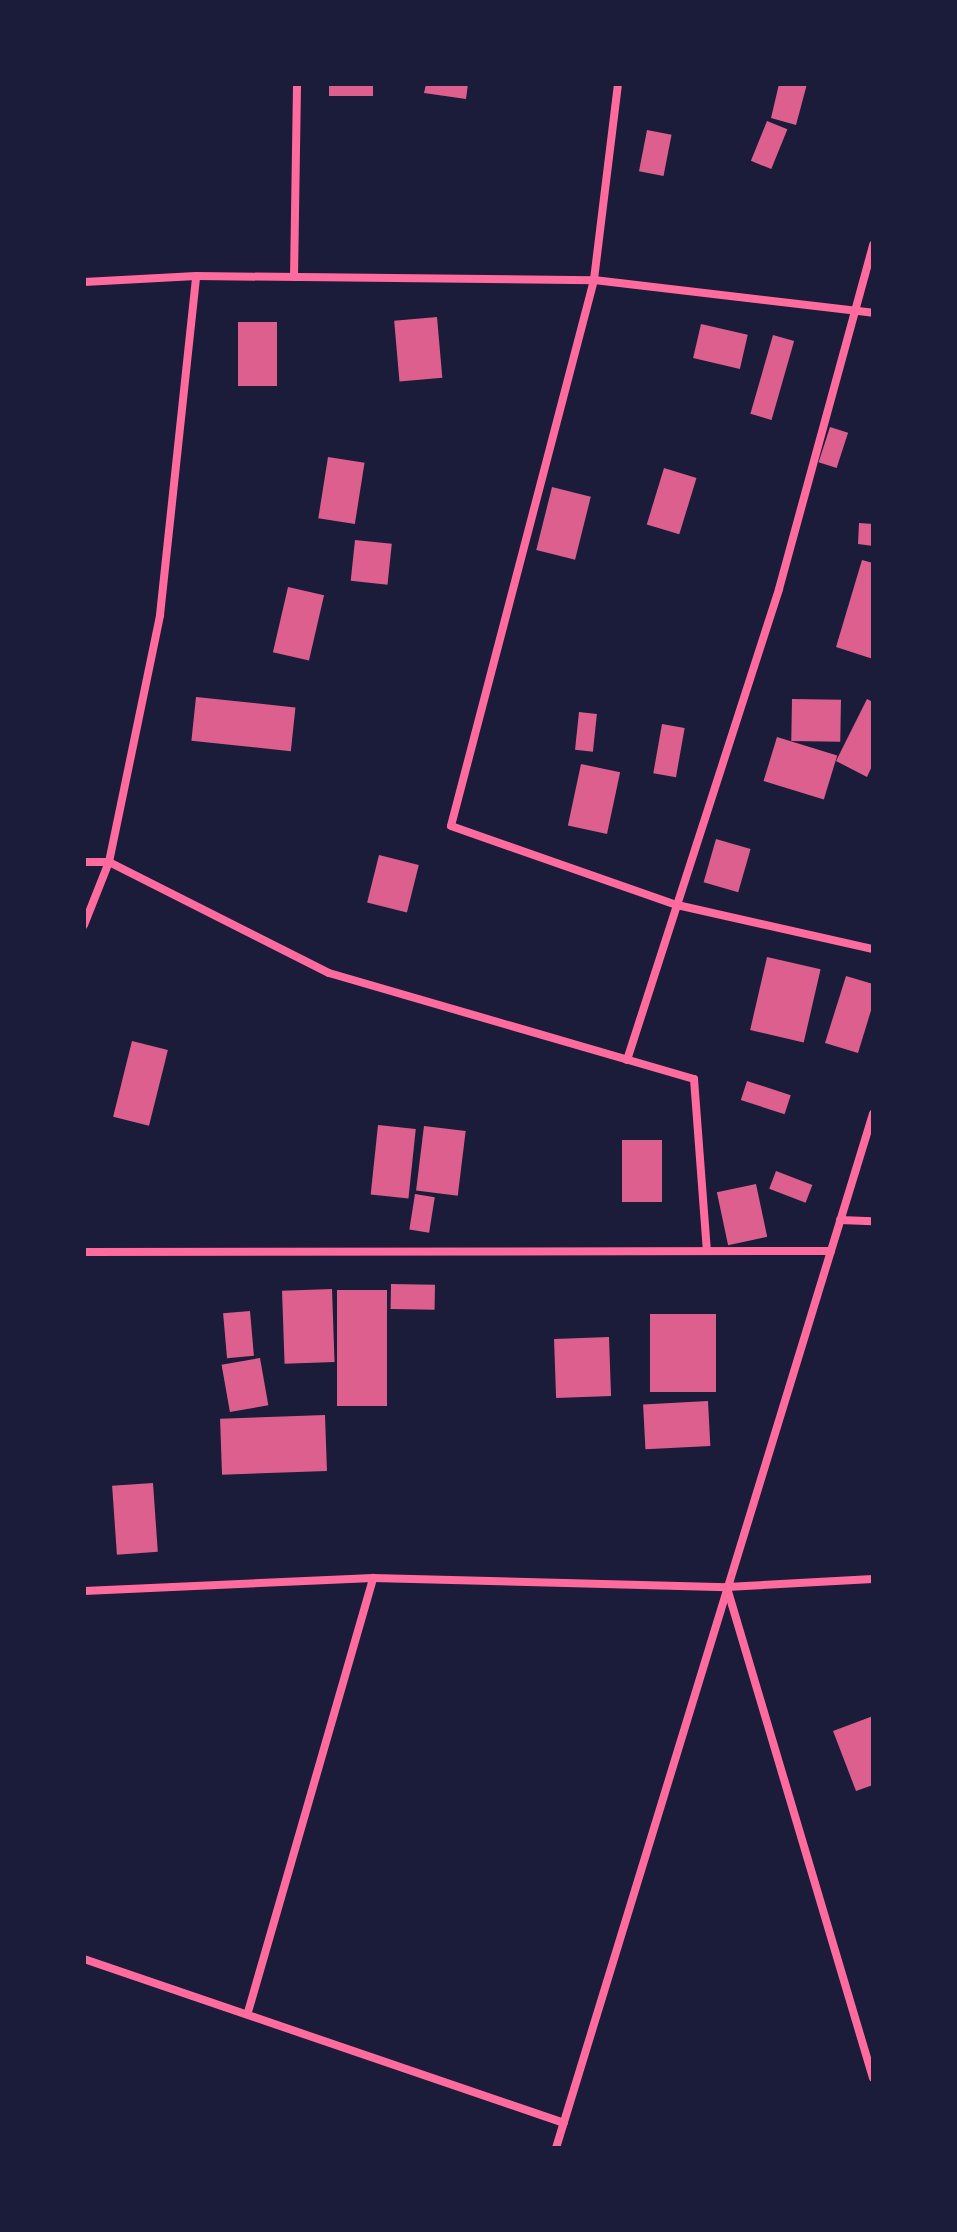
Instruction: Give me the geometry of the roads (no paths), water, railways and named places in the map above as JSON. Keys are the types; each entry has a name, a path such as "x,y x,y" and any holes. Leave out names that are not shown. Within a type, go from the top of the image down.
{"street":[{"path":"294,277 297,84"},
{"path":"618,84 594,280 451,826 677,905 873,949"},
{"path":"627,1060 779,589 873,245"},
{"path":"84,925 109,862 160,615 196,276"},
{"path":"84,282 196,276 594,280 873,313"},
{"path":"84,862 109,862 329,973 694,1079 707,1251"},
{"path":"556,2148 873,1114"},
{"path":"840,1220 873,1221"},
{"path":"84,1252 831,1251"},
{"path":"248,2012 373,1578"},
{"path":"84,1591 373,1578 727,1587 873,1579"},
{"path":"727,1587 873,2078"},
{"path":"84,1959 248,2012 564,2123"}]}
